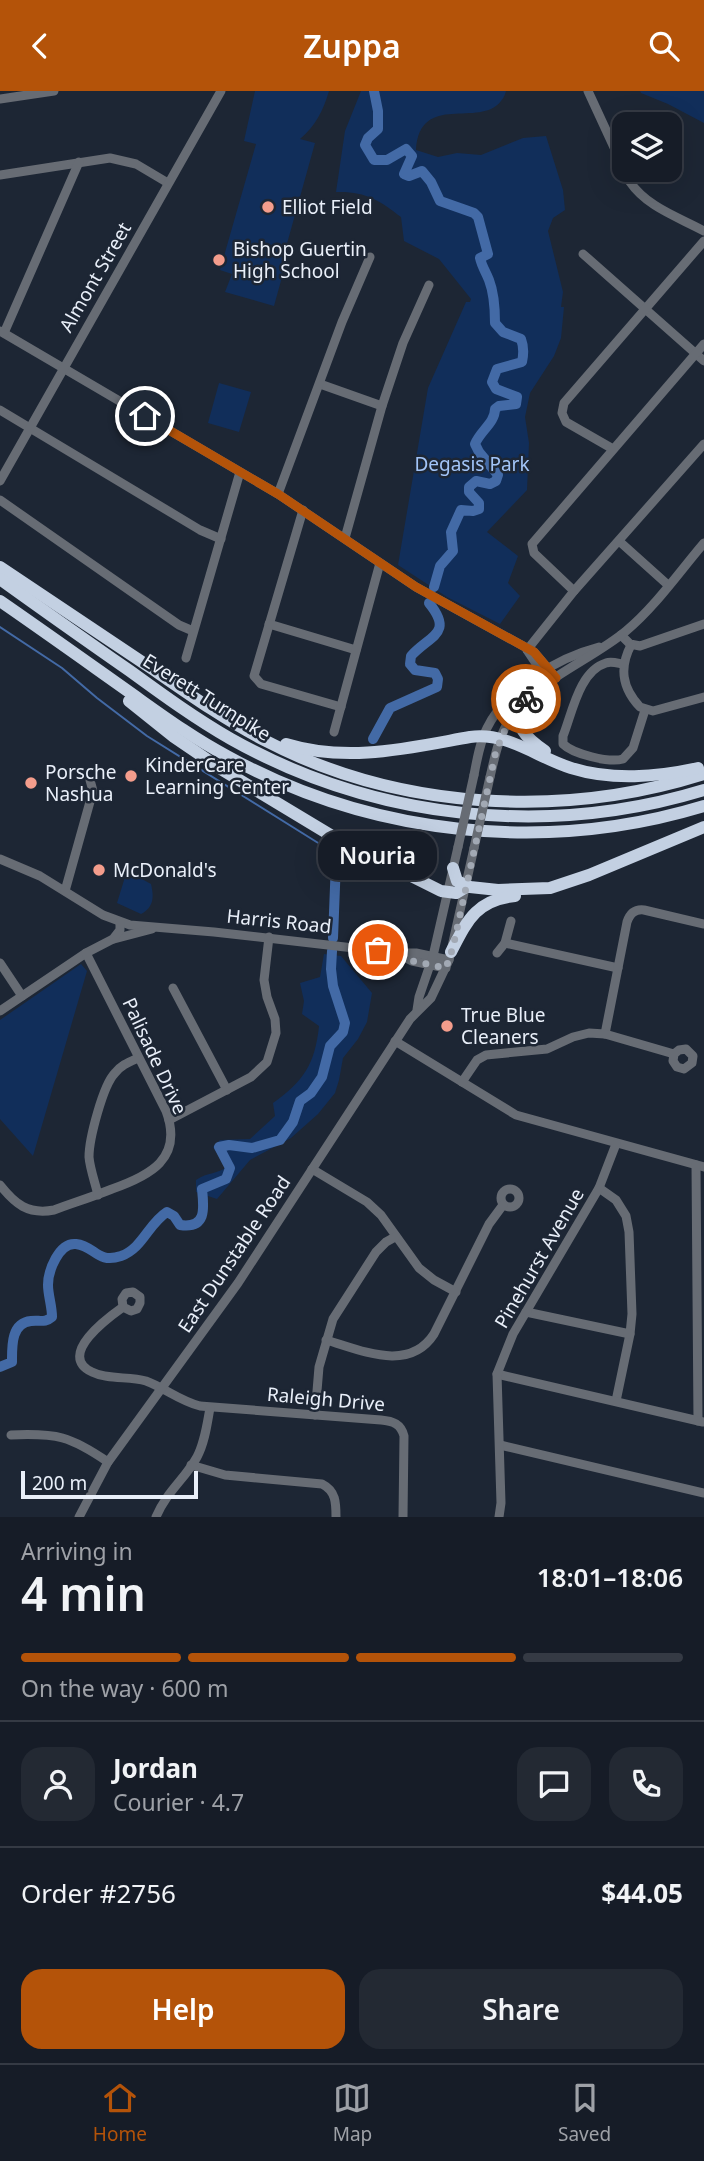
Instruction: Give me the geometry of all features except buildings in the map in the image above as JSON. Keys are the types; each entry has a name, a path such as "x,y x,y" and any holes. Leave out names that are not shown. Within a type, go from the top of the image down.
{"highway":[{"path":"0,567 213,710 265,741 323,766 378,783 442,795 500,801 572,800 635,792 704,774"},
{"name":"Everett Turnpike","path":"0,579 223,734 289,768 350,790 433,810 530,817 626,809 704,790"},
{"name":"Everett Turnpike","path":"0,601 172,722 227,756 294,789 365,812 440,826 524,833 610,827 662,818 704,806"},
{"path":"59,642 147,716 208,761 337,839 447,893 466,887"},
{"path":"522,703 519,721 526,736 552,756 592,773"},
{"path":"213,710 267,737 301,748 330,753 372,753 484,736 501,738 562,765 592,773 645,776 704,767"},
{"path":"449,960 467,921 484,905 503,898 533,894 581,878 704,828"},
{"path":"453,868 456,880 466,887 509,890 550,888"}],"street":[{"path":"0,99 54,91"},
{"name":"Almont Street","path":"0,481 221,91"},
{"path":"588,91 612,138"},
{"path":"0,175 110,159 127,161 169,183"},
{"path":"79,162 2,332 278,494 428,594 527,650 553,680"},
{"path":"631,182 643,197 704,231"},
{"path":"613,449 568,424 562,413 562,406 704,241"},
{"path":"583,254 704,361"},
{"path":"278,494 342,322 370,257"},
{"path":"345,538 382,406 403,343 429,285"},
{"path":"574,591 531,547 704,344"},
{"path":"320,384 382,406"},
{"path":"0,409 200,530 222,539"},
{"path":"527,650 574,591 704,444"},
{"path":"186,658 240,472"},
{"path":"0,499 179,625 193,631"},
{"path":"303,510 254,670 257,681 341,707"},
{"path":"619,541 667,585"},
{"name":"East Dunstable Road","path":"79,1517 108,1462 238,1283 417,1010 432,998 449,960 490,777 501,738 510,718 522,703 621,635 704,543"},
{"path":"334,732 380,563"},
{"path":"269,624 356,650"},
{"path":"621,635 631,645 645,645 704,624"},
{"path":"631,645 623,664 625,679 637,705 645,710 658,710 704,697"},
{"name":"East Dunstable Road","path":"417,1010 432,960 484,736 507,699 522,686 585,652 604,646"},
{"path":"623,664 608,662 586,679 563,736 563,744 571,750 603,759 623,759 631,751 645,710"},
{"path":"65,891 93,791 90,780"},
{"path":"0,859 40,876 103,915 120,922"},
{"path":"605,1034 627,922 633,912 645,910 704,924"},
{"path":"497,953 505,943 511,921"},
{"name":"Harris Road","path":"109,940 120,922 397,953 407,959 449,960"},
{"name":"Harris Road","path":"0,1011 109,940 157,927"},
{"path":"169,1120 227,1090 260,1070 267,1062 276,1025 264,980 269,937"},
{"path":"505,943 618,968"},
{"name":"Palisade Drive","path":"0,1185 18,1205 32,1211 54,1210 141,1179 161,1164 169,1143 169,1120 86,953"},
{"path":"0,963 22,996"},
{"path":"173,988 227,1090"},
{"path":"462,1082 477,1060 486,1055 540,1051 553,1048 581,1034 605,1034 674,1053"},
{"path":"396,1041 516,1115 700,1166 701,1422 497,1374"},
{"path":"98,1195 89,1160 95,1124 112,1076 138,1058"},
{"name":"Pinehurst Avenue","path":"499,1517 497,1374 513,1334 599,1188 616,1144"},
{"path":"312,1169 367,1202 381,1215 409,1256 426,1274 456,1292"},
{"path":"599,1188 617,1200 628,1223 632,1314 617,1401"},
{"path":"326,1341 382,1355 403,1356 418,1351 430,1341 489,1224 503,1205"},
{"path":"315,1415 319,1367 333,1319 381,1246 395,1237"},
{"name":"Raleigh Drive","path":"123,1307 102,1322 87,1339 81,1351 84,1365 96,1374 135,1379 184,1402 210,1408 381,1419 399,1426 404,1433 403,1517"},
{"path":"526,1312 630,1334"},
{"path":"156,1517 171,1490 201,1448 210,1408"},
{"path":"11,1434 47,1434 64,1438 79,1443 108,1462"},
{"path":"500,1445 704,1493"},
{"path":"191,1465 225,1475 322,1484 334,1495 336,1517"}],"green space":[{"name":"Elliot Field","path":"255,91 329,91 318,117 300,139 315,143 283,258 287,259 274,306 225,292 232,274 220,270 256,144 244,141"},
{"name":"Degasis Park","path":"361,91 506,91 502,100 491,109 439,116 428,121 420,132 416,150 438,157 457,153 481,155 523,138 546,136 563,190 565,210 553,218 548,231 563,292 561,338 554,356 530,393 525,417 529,443 527,490 487,532 518,556 508,583 520,596 500,624 447,597 398,565 428,388 466,302 471,299 439,259 404,241 401,217 371,198 355,193 336,192 345,131"},
{"path":"640,91 704,91 704,123 641,93"},
{"path":"219,383 251,392 239,432 208,423"},
{"path":"125,877 140,878 151,884 152,901 141,914 117,903"},
{"path":"324,954 341,956 372,993 367,1022 343,1058 335,1093 318,1114 291,1138 250,1160 217,1199 196,1192 196,1180 226,1167 213,1147 220,1140 250,1139 275,1116 273,1103 293,1087 311,1061 319,1026 302,1014 304,1001 300,983 320,977"},
{"path":"81,964 87,971 33,1156 0,1119 0,1020"}],"waterway":[{"path":"374,91 378,129 365,145 374,160 387,160 406,149 412,156 404,174 409,176 422,171 440,201 474,213 478,217 488,254 480,258 492,290 495,323 503,332 521,339 523,347 522,362 497,369 492,382 496,389 517,397 516,404 495,409 493,419 475,444 498,475 496,481 490,484 476,481 469,487 469,492 479,503 479,509 461,510 451,532 453,551 440,566 434,587"},
{"path":"373,739 390,708 437,687 438,679 435,673 415,670 410,664 411,656 432,638 439,628 436,613 429,603"},
{"path":"0,627 62,668 147,736 323,846 336,858"},
{"path":"333,938 338,854"},
{"path":"0,1367 12,1362 14,1336 20,1326 52,1317 49,1279 52,1265 64,1248 82,1245 101,1256 113,1258 135,1247 167,1212 174,1216 180,1225 195,1224 202,1216 202,1189 226,1179 230,1168 219,1147 229,1145 252,1148 280,1140 293,1122 300,1101 311,1093 322,1077 330,1046 343,1032 345,1023 333,986 332,951"}],"way so far":[{"path":"378,950 446,968 453,947 496,751 510,718 526,699"}],"place":[{"name":"Elliot Field","path":"268,207"},
{"name":"Bishop Guertin High School","path":"219,260"},
{"name":"KinderCare Learning Center","path":"131,776"},
{"name":"Porsche Nashua","path":"31,783"},
{"name":"McDonald's","path":"99,870"},
{"name":"Nouria","path":"378,950"},
{"name":"True Blue Cleaners","path":"447,1026"}],"route":[{"path":"145,416 278,494 416,587 534,652 556,678 526,699"}]}
